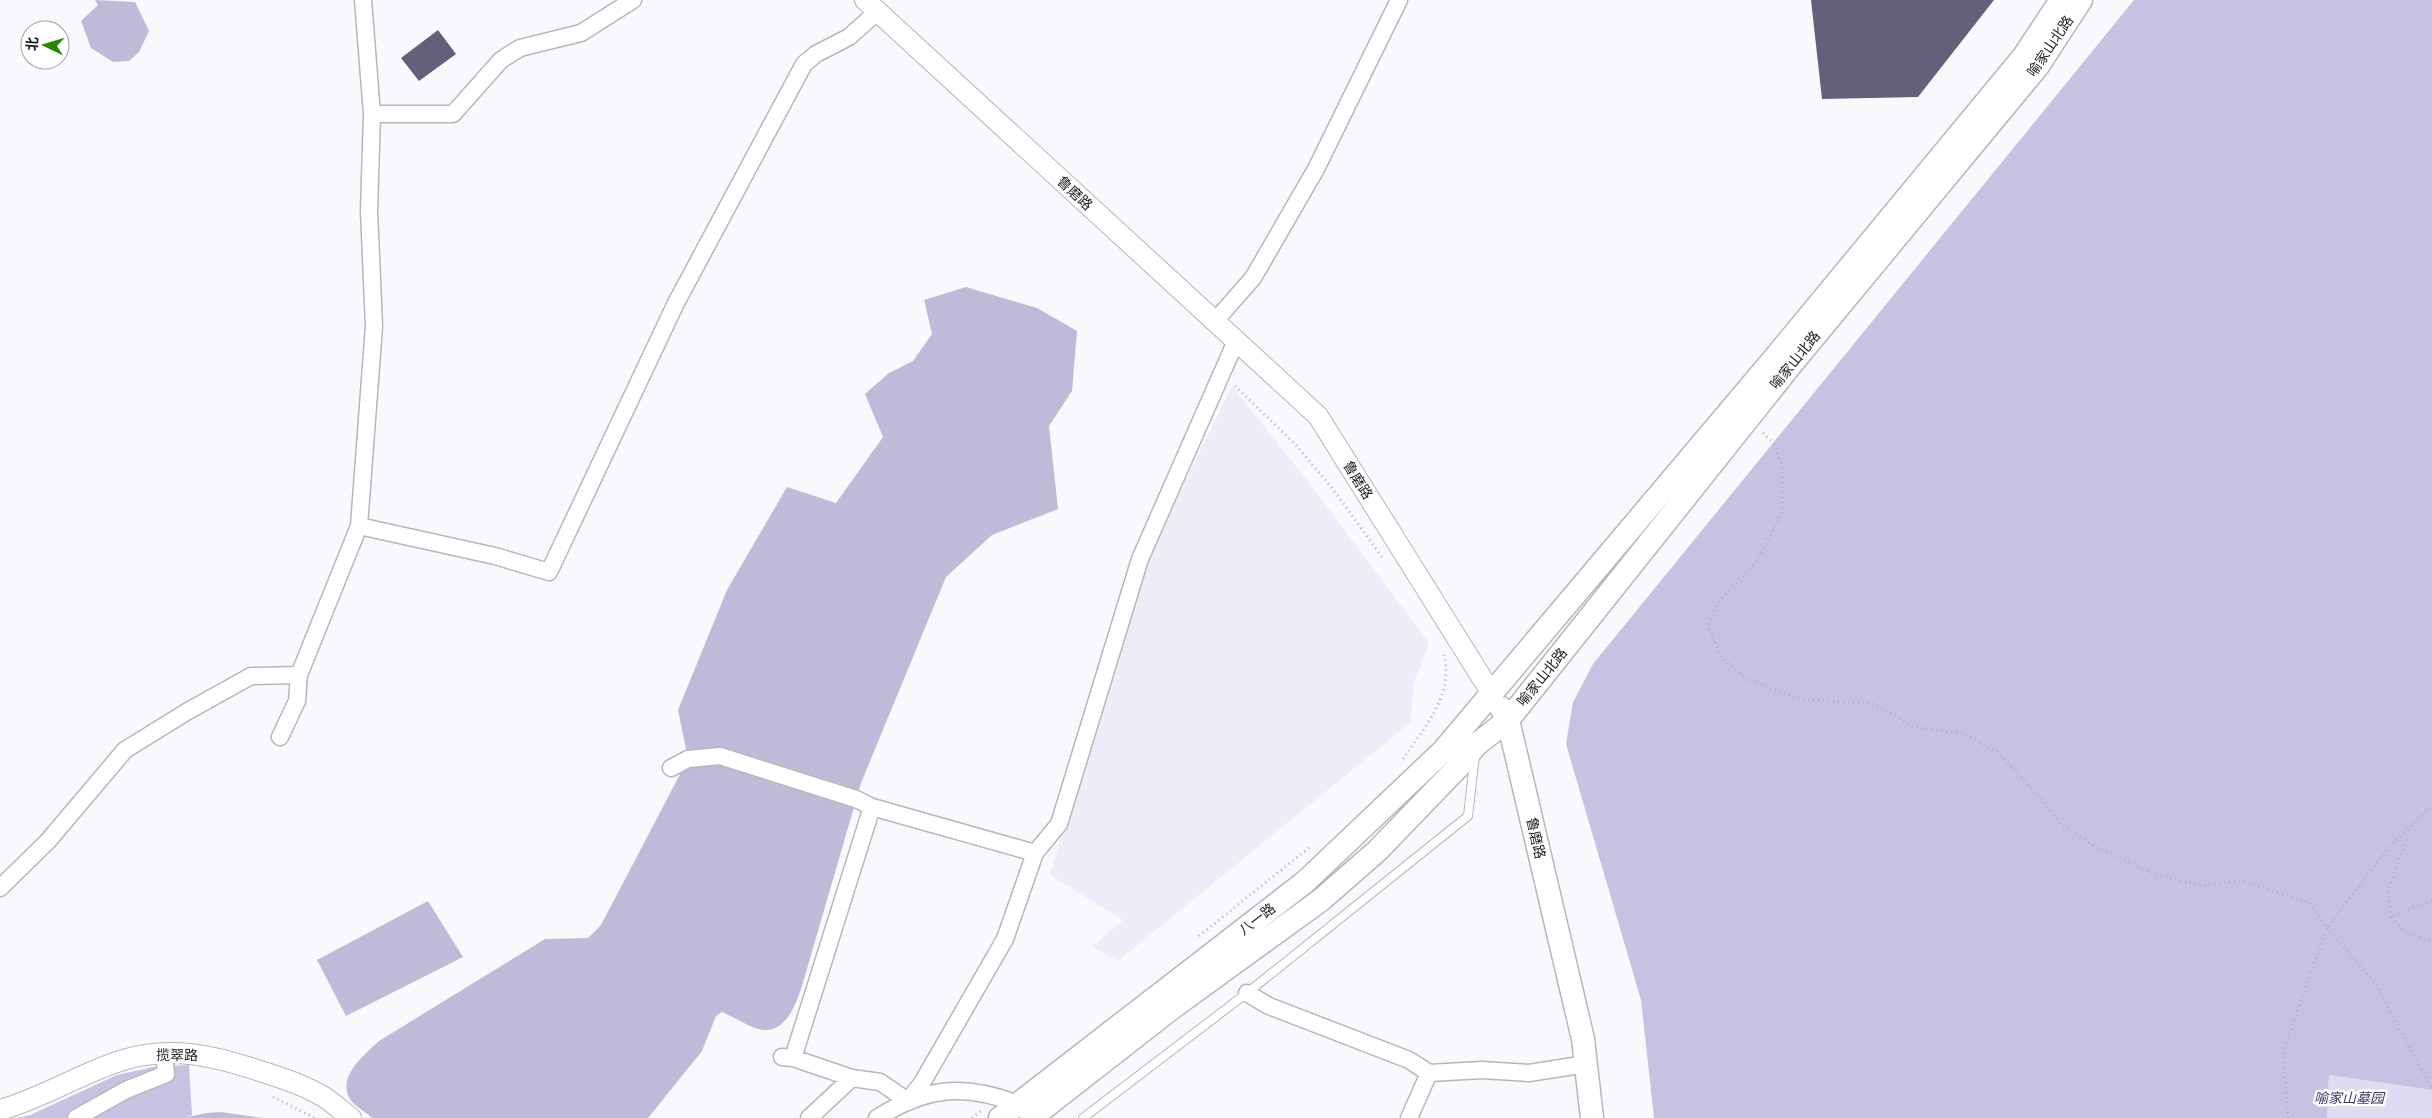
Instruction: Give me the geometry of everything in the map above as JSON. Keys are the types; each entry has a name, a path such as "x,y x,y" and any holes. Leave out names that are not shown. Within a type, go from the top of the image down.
{"main road":[{"name":"喻家山北路","path":"1492,694 2024,56 2061,0"},
{"name":"喻家山北路","path":"1508,720 1745,422 2038,66 2081,0"},
{"name":"鲁磨路","path":"1492,694 1508,720 1583,1039 1592,1118"},
{"name":"八一路","path":"1012,1109 1305,882 1443,751 1492,694"},
{"name":"八一路","path":"1012,1109 1172,1008 1321,900 1377,851 1460,765 1476,745 1508,720"}],"street":[{"path":"280,736 297,701 299,675 359,526 374,326 369,211 372,114 363,0"},
{"path":"372,114 452,114 501,60 507,56 520,48 581,34 633,0"},
{"path":"1215,321 1253,278 1316,169 1399,0"},
{"path":"359,526 495,556 549,572 676,303 804,64 816,54 849,37 872,4"},
{"name":"鲁磨路","path":"872,4 1318,416 1492,694"},
{"path":"908,1101 922,1083 1005,939 1035,853 1059,824 1140,559 1236,341"},
{"path":"0,888 48,841 126,750 188,711 251,676 299,675"},
{"path":"671,768 688,759 720,756 856,799 872,807 1035,853"},
{"path":"872,807 788,1057 852,1078 880,1082 908,1101"},
{"path":"1246,993 1269,1006 1409,1060 1429,1073 1482,1070 1530,1073 1586,1064"},
{"path":"76,1118 126,1090 166,1074 164,1053"},
{"name":"揽翠路","path":"0,1110 22,1104 123,1060 164,1053 193,1053 217,1057 285,1079 324,1098 351,1118"},
{"path":"1409,1118 1429,1073"},
{"path":"809,1118 852,1078"},
{"path":"877,1118 926,1093 954,1091 979,1092 1012,1109"}],"lane":[{"path":"1083,1118 1246,993 1468,816 1476,745"}],"path":[{"path":"1222,373 1295,444 1332,488 1383,558"},
{"path":"1745,422 1764,433 1773,442 1782,465 1782,512 1758,560 1718,603 1708,625 1720,657 1746,679 1805,700 1872,703 1914,727 1964,734 1997,752 2040,797 2061,824 2096,847 2166,877 2203,886 2240,880 2310,903 2327,928 2375,984 2432,1089"},
{"path":"1400,764 1434,713 1444,691 1446,676 1442,648"},
{"path":"2288,1118 2283,1052 2327,928 2390,846 2432,805"},
{"path":"2412,824 2388,890 2391,917 2406,933 2432,941"},
{"path":"1197,937 1312,845"},
{"path":"2391,917 2432,900"},
{"path":"266,1094 315,1118"},
{"path":"972,1118 1012,1109"}],"shaded area":[{"path":"95,0 135,2 149,31 139,52 129,61 113,62 91,48 81,21 98,5"},
{"path":"2134,0 2432,0 2432,1090 2329,1075 2327,1118 1654,1118 1641,1000 1566,744 1573,702 1593,664"},
{"path":"966,287 1037,308 1077,331 1072,391 1049,426 1058,509 992,535 946,577 861,783 802,986 796,1003 787,1019 774,1029 765,1030 755,1028 722,1012 716,1016 702,1051 648,1118 372,1118 353,1103 346,1086 352,1069 379,1041 545,939 588,938 601,925 688,759 678,710 727,590 787,487 836,503 883,437 865,394 889,373 913,361 932,334 924,300"},
{"path":"1232,386 1310,484 1429,643 1413,685 1411,722 1118,961 1092,947 1123,920 1050,875 1125,605"},
{"path":"428,901 463,957 346,1016 317,960"},
{"path":"189,1065 192,1115 183,1118 17,1118 30,1115 117,1075 153,1067"},
{"path":"221,1112 263,1118 183,1118"}],"green space":[{"name":"喻家山墓园","path":"2329,1075 2432,1090 2432,1118 2327,1118"}],"building":[{"path":"1811,0 1994,0 1918,97 1822,99"},
{"path":"438,30 456,54 419,81 401,58"}]}
